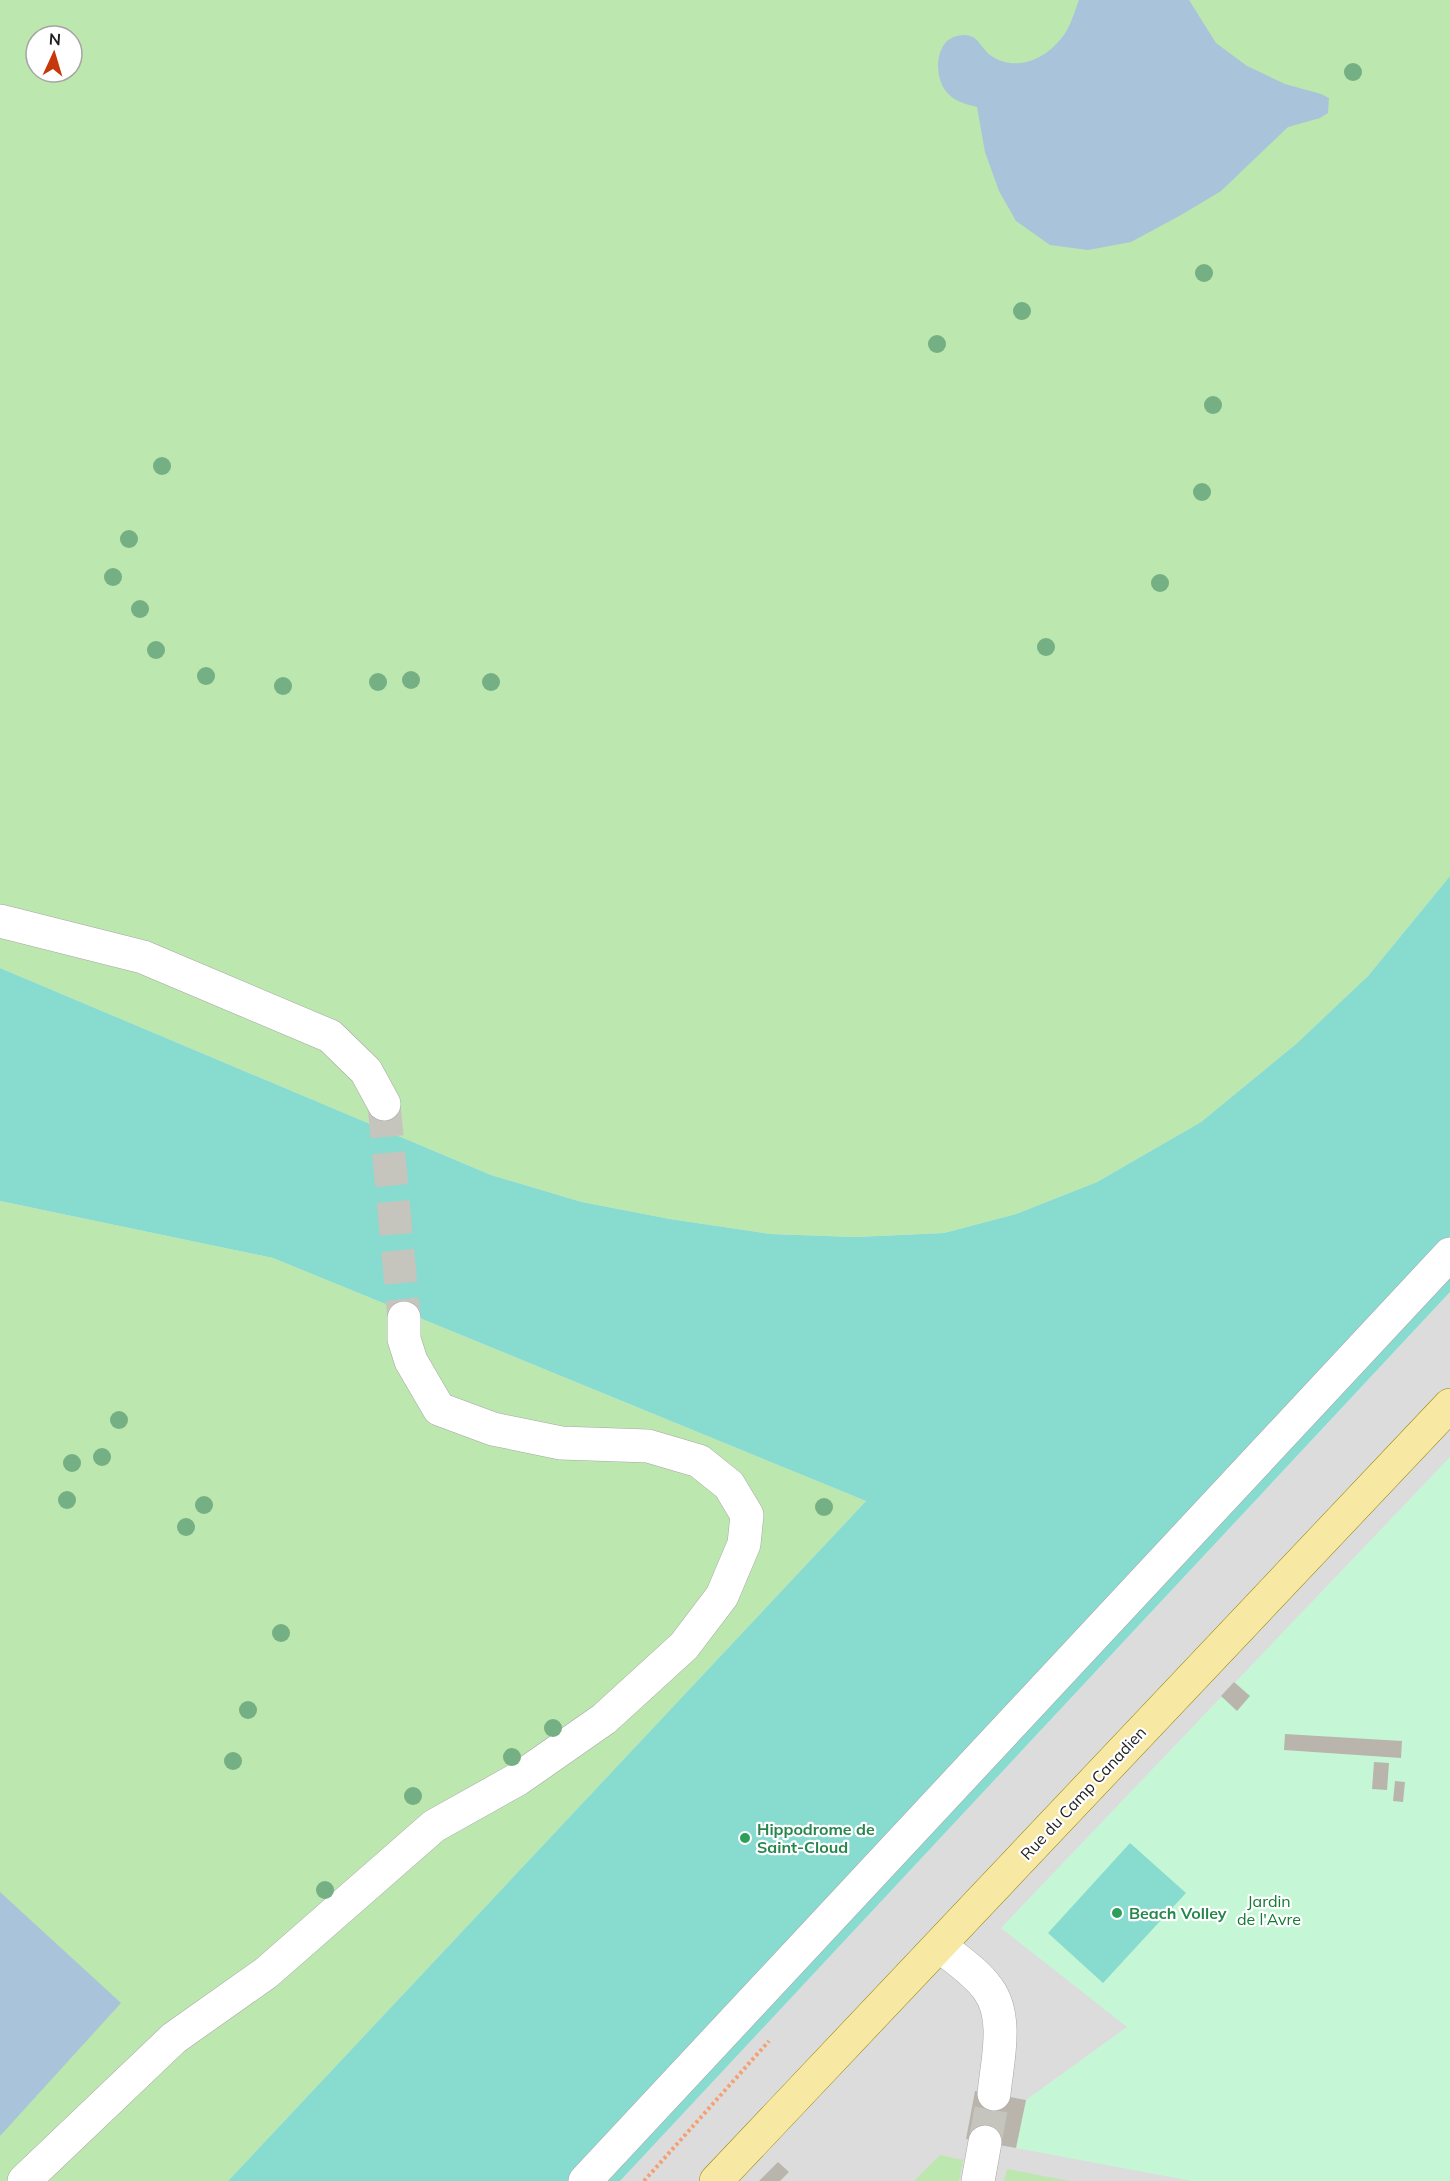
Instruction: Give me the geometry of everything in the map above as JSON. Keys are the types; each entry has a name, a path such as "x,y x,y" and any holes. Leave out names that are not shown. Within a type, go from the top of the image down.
{"main road":[{"name":"Rue du Camp Canadien","path":"716,2181 1450,1405"}],"lane":[{"path":"0,921 143,957 330,1036 366,1071 384,1104"},
{"path":"585,2181 1450,1254"},
{"path":"24,2181 174,2038 266,1973 434,1826 518,1779 604,1719 684,1646 722,1596 744,1544 747,1515 729,1485 699,1461 648,1446 561,1443 493,1429 440,1409 411,1361 404,1340 404,1318"},
{"path":"940,1946 989,1990 999,2015 994,2094"},
{"path":"978,2181 985,2142"}],"shaded area":[{"path":"1079,0 1189,0 1216,43 1247,66 1285,84 1329,98 1328,113 1320,118 1288,127 1221,191 1131,242 1088,250 1050,245 1016,221 999,191 985,152 977,107 948,94 941,84 939,59 944,44 950,39 964,35 973,37 990,55 1001,61 1023,63 1033,60 1053,48 1061,39 1069,27"},
{"name":"Hippodrome de Saint-Cloud","path":"1450,876 1450,1292 620,2181 228,2181 866,1501 273,1258 0,1201 0,968 491,1175 582,1202 670,1219 771,1234 855,1237 944,1233 1016,1214 1097,1182 1201,1122 1296,1044 1368,976"},
{"path":"1450,1292 1450,2181 620,2181 626,2174"},
{"name":"Beach Volley","path":"1130,1843 1186,1893 1103,1983 1048,1933"},
{"path":"0,1892 121,2003 0,2136"}],"green space":[{"path":"0,0 1450,0 1450,876 1368,976 1296,1044 1201,1122 1097,1182 1016,1214 944,1233 855,1237 771,1234 670,1219 582,1202 491,1175 0,968"},
{"path":"0,1201 273,1258 866,1501 228,2181 0,2181"},
{"name":"Jardin de l'Avre","path":"1450,1457 1450,2181 1192,2181 1016,2148 1026,2100 1127,2027 1001,1928"},
{"path":"940,2155 963,2160 959,2181 914,2181"},
{"path":"1007,2169 1070,2181 1004,2181"}],"building":[{"path":"1234,1682 1250,1696 1237,1711 1221,1696"},
{"path":"1285,1734 1402,1741 1401,1758 1284,1750"},
{"path":"1374,1762 1389,1763 1387,1790 1372,1789"},
{"path":"1395,1781 1405,1782 1403,1802 1393,1801"},
{"path":"975,2091 1026,2100 1016,2148 966,2139"},
{"path":"778,2162 789,2172 780,2181 759,2181"}],"tunnel":[{"path":"384,1104 404,1318"},
{"path":"985,2142 994,2094"}],"place":[{"name":"Hippodrome de Saint-Cloud","path":"745,1838"},
{"name":"Beach Volley","path":"1117,1913"}]}
